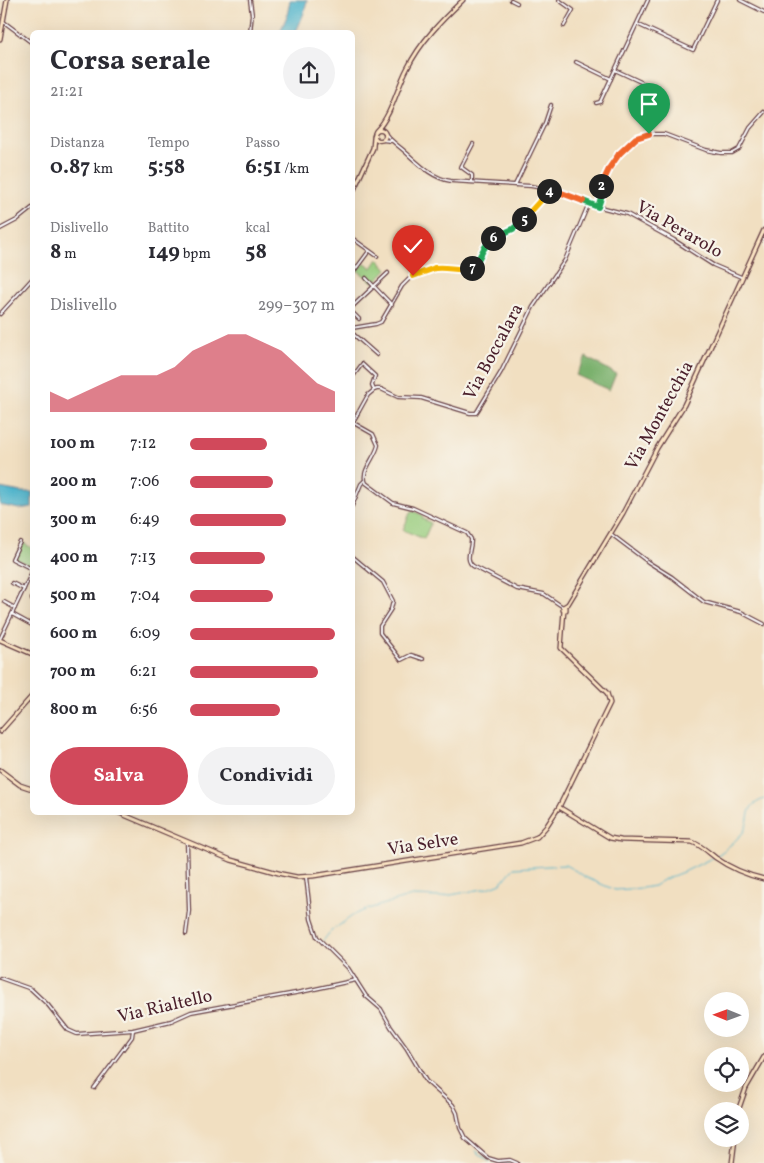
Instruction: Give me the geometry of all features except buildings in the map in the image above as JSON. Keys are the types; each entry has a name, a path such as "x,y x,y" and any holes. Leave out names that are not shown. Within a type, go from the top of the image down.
{"street":[{"path":"0,39 8,0"},
{"path":"250,0 252,14 250,30"},
{"path":"355,187 373,148 376,131 385,120 407,69 418,49 434,29 463,0"},
{"path":"511,0 517,3"},
{"path":"559,0 573,10 564,26"},
{"path":"596,103 600,102 648,0"},
{"path":"637,24 694,50 717,0"},
{"path":"740,0 764,12"},
{"path":"4,22 30,42"},
{"path":"576,62 611,79"},
{"path":"615,70 658,90"},
{"path":"515,185 545,123 551,105"},
{"path":"598,207 602,184 616,156 636,138 645,134 664,134 706,150 732,153 739,148 750,128 764,112"},
{"path":"373,148 384,138 385,120"},
{"path":"376,131 380,130 384,133"},
{"name":"Via Perarolo","path":"384,133 423,167 440,178 451,181 551,189 598,207 626,214 674,240 713,266 743,278"},
{"path":"374,136 378,140 391,140"},
{"path":"472,182 472,174 461,167 474,144"},
{"path":"355,327 379,323 392,305 402,286 413,276 439,267 459,270 472,268 477,263 488,242 516,228 551,189"},
{"name":"Via Boccalara","path":"374,390 381,389 398,397 421,398 470,413 476,412 502,372 534,304 565,260 589,204"},
{"path":"0,229 17,220 30,210"},
{"name":"Via Montecchia","path":"564,608 611,534 657,448 684,405 764,230"},
{"path":"355,240 377,256"},
{"path":"355,270 370,251"},
{"path":"355,304 388,273"},
{"path":"366,278 392,305"},
{"path":"0,314 30,281"},
{"path":"355,315 359,319"},
{"path":"355,336 377,355"},
{"path":"355,374 362,364 375,376 372,385 374,390 368,395 355,418"},
{"path":"355,423 373,434 378,445 355,499"},
{"path":"364,481 393,503 413,508 467,533 471,539 468,556 469,562 473,566 517,589 544,594 564,608"},
{"path":"611,534 648,562 672,576 704,602 741,612 764,624"},
{"path":"20,542 12,559 30,569"},
{"path":"355,559 383,582 394,601 380,626 381,636 401,660 411,655 423,659"},
{"path":"30,575 0,639 30,653"},
{"path":"12,583 24,589"},
{"path":"4,602 15,608"},
{"name":"Via Selve","path":"124,815 231,860 282,874 306,877 526,842 542,833 559,807 568,786 606,715 611,700 604,690 561,648 564,608"},
{"path":"12,614 30,624"},
{"path":"0,732 30,698"},
{"path":"0,770 20,785 30,789"},
{"path":"559,807 610,838 621,840 688,841 699,844 714,857 734,869 764,879"},
{"path":"186,934 189,911 187,843"},
{"path":"306,877 311,919 320,941 348,968 366,996 381,1009 391,1028 407,1049 426,1081 453,1105 465,1138 488,1158 498,1161 510,1160 517,1163"},
{"name":"Via Rialtello","path":"0,978 31,989 48,1005 73,1034 133,1030 171,1021 191,1012 356,980"},
{"path":"94,1088 132,1037 133,1030"},
{"path":"741,1102 746,1088 764,1057"},
{"path":"732,1163 734,1147"}],"green space":[{"path":"378,259 387,269 374,283 357,270 365,263 372,268"},
{"path":"586,357 616,374 609,390 576,375"},
{"path":"414,511 431,523 424,539 403,530 410,513"},
{"path":"23,543 30,547 30,566 15,558"}],"water":[{"path":"290,0 307,0 297,30 281,30 287,16"},
{"path":"0,488 30,492 30,507 19,509 0,505"}],"waterway":[{"path":"716,856 744,831 753,805 764,799"},
{"path":"323,941 330,932 355,914 368,909 412,896 440,897 488,888 501,883 514,868 565,865 587,878 615,890 654,886 665,879 712,858"},
{"path":"476,1151 490,1162"},
{"path":"499,1163 514,1163"}],"route":[{"path":"413,276 439,267 452,270 472,268 477,263 488,242 516,228 551,189 598,207 601,187 613,160 631,141 649,134"}]}
